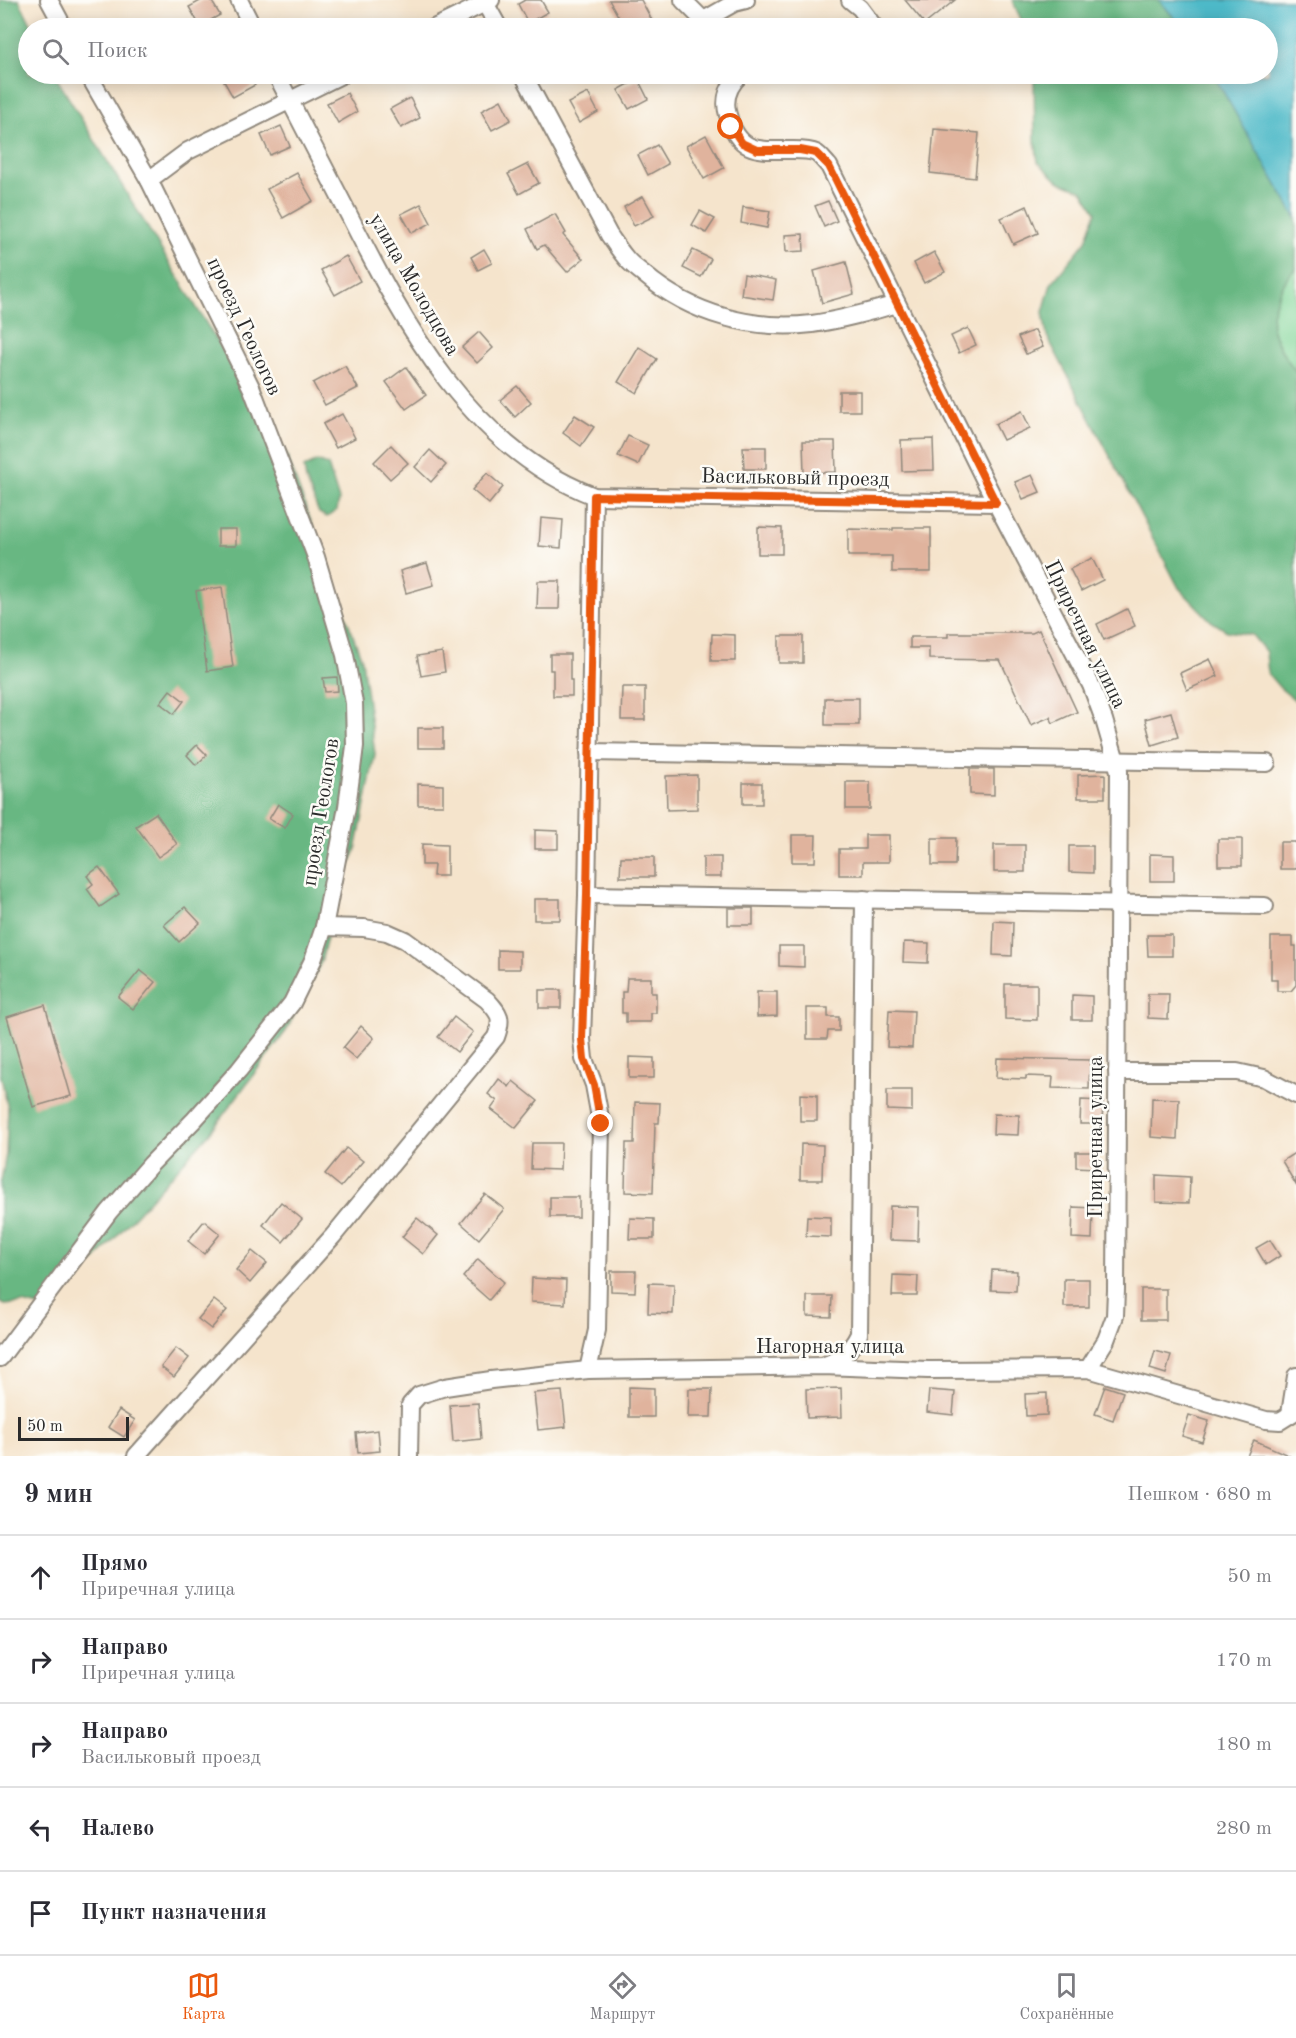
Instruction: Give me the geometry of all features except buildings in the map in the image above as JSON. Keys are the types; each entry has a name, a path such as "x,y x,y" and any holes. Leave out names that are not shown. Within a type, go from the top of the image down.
{"street":[{"path":"49,0 59,18"},
{"path":"239,0 248,18"},
{"path":"683,0 703,18"},
{"path":"717,18 734,3 746,0"},
{"path":"850,0 868,18"},
{"path":"454,18 488,1 495,18"},
{"name":"проезд Геологов","path":"0,1358 109,1212 194,1120 292,1002 305,978 324,927 347,807 355,746 354,703 346,658 316,557 252,389 149,180 94,84"},
{"name":"улица Молодцова","path":"281,84 372,260 427,355 473,412 513,450 573,488 594,496"},
{"path":"149,180 188,151 323,84"},
{"path":"528,84 609,235 626,259 656,285 695,307 733,320 770,325 811,324 856,316 897,304"},
{"name":"Приречная улица","path":"734,84 726,95 726,108 731,127 742,143 757,150 800,150 816,153 829,166 996,503 1091,685 1119,771 1115,1316 1106,1340 1088,1369"},
{"path":"588,1370 597,1330 601,1124 594,1085 584,1059 582,1039 587,895 594,496"},
{"name":"Васильковый проезд","path":"594,496 996,503"},
{"path":"589,752 1268,763"},
{"path":"587,895 1265,906"},
{"path":"823,1366 839,1360 853,1346 859,1334 864,899"},
{"path":"136,1456 333,1236 496,1036 501,1023 498,1011 487,1000 405,940 387,932 364,928 324,927"},
{"path":"1117,1072 1237,1072 1264,1078 1296,1095"},
{"name":"Нагорная улица","path":"409,1456 410,1405 419,1395 445,1387 479,1381 588,1370 823,1366 928,1370 1088,1369 1266,1420 1280,1421 1293,1412"},
{"path":"1293,1412 1296,1376"}],"green space":[{"path":"0,0 19,0 28,18 18,18 18,84 60,84 286,454 362,660 375,754 356,850 339,887 321,962 286,1031 209,1134 50,1310 23,1303 5,1305 0,1302 0,1187 6,1154 8,1109 0,1072"},
{"path":"1012,0 1159,0 1174,18 1020,18"},
{"path":"1034,84 1219,84 1296,218 1296,268 1278,295 1272,327 1282,351 1296,372 1296,701 1268,674 1266,652 1252,635 1227,631 1211,621 1179,588 1047,336 1043,312 1051,284 1086,241 1096,212 1083,191 1058,181 1038,162 1035,141"},
{"path":"1296,268 1296,372 1279,345 1272,327 1272,320 1278,295"},
{"path":"317,461 328,465 339,500 337,510 327,517 319,513 306,480 304,468"}],"water":[{"path":"1159,0 1296,0 1296,218 1219,84 1278,84 1278,18 1174,18"}],"route":[{"path":"601,1124 594,1085 584,1059 582,1039 587,895 594,496 996,503 829,166 816,153 800,150 757,150 742,143 731,127"}]}
